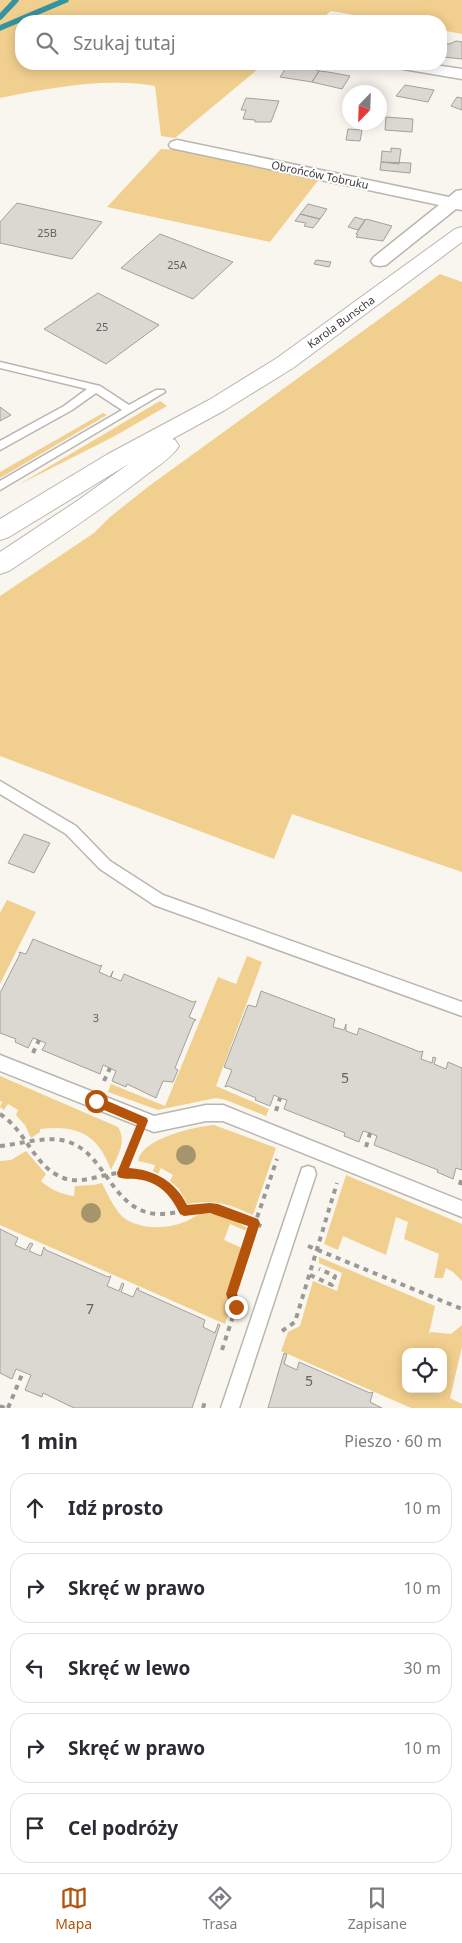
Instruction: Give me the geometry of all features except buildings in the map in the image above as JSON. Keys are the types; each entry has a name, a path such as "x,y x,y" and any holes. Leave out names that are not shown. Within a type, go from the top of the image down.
{"main road":[{"name":"Karola Bunscha","path":"0,531 116,460 217,405 285,363 462,233"},
{"name":"Karola Bunscha","path":"0,564 62,525 124,481 217,405"}],"street":[{"path":"438,70 462,74"},
{"name":"Obrońców Tobruku","path":"178,145 459,201"},
{"path":"380,261 459,201"}],"lane":[{"path":"0,365 96,388 129,410"},
{"path":"0,446 68,408 96,388"},
{"path":"0,486 160,392"},
{"path":"0,787 70,830 105,865 159,900 462,1009"},
{"path":"0,1063 154,1124 215,1112 230,1115 462,1208"},
{"path":"230,1408 308,1174"}],"path":[{"path":"0,1114 15,1123 44,1166 61,1177 80,1181 122,1173 142,1174 162,1182 177,1196 184,1211"},
{"path":"122,1173 143,1121"},
{"path":"221,1353 236,1307 231,1294 284,1137"},
{"path":"0,1146 61,1140 75,1144 92,1156 125,1200 144,1212 164,1213 210,1208 218,1209 272,1231"},
{"path":"280,1338 283,1329 294,1322 344,1161"},
{"path":"299,1242 462,1309"},
{"path":"309,1275 332,1285 335,1276 319,1269"},
{"path":"0,1406 7,1408 23,1372"},
{"path":"203,1408 206,1399"}],"shaded area":[{"path":"0,0 462,0 462,34 447,31 447,15 355,15 331,11 326,15 15,15 15,70 257,70 175,138 161,136 155,86 97,83 57,87 0,98"},
{"path":"161,149 191,151 320,178 270,242 107,207"},
{"path":"440,274 462,282 462,872 292,814 274,859 0,756 0,596 94,533 110,517 149,486"},
{"path":"160,401 167,406 113,437 18,485"},
{"path":"103,413 107,415 0,478 0,472"},
{"path":"7,900 36,912 0,984 0,913"},
{"path":"247,956 262,962 216,1086 269,1109 266,1116 226,1100 216,1098 158,1110 108,1092 111,1084 165,1106 218,977 236,984"},
{"path":"0,1076 118,1127 122,1143 111,1170 99,1147 84,1134 75,1130 40,1129 40,1132 31,1138 25,1125 16,1115 18,1110 8,1104 4,1110 0,1107 2,1102 0,1101"},
{"path":"214,1125 276,1148 253,1215 221,1204 206,1202 187,1204 179,1189 170,1181 173,1175 161,1168 158,1174 153,1171 155,1165 138,1161 142,1153 149,1146 159,1140 182,1131"},
{"path":"26,1151 46,1174 41,1181 49,1187 60,1193 74,1196 75,1186 102,1183 119,1213 132,1223 150,1227 168,1226 176,1225 198,1215 211,1214 231,1219 248,1229 244,1230 230,1224 224,1240 242,1248 226,1294 231,1306 225,1324 0,1225 0,1161 11,1160"},
{"path":"346,1175 462,1224 462,1281 446,1268 443,1278 434,1278 439,1254 404,1239 408,1222 396,1217 386,1255 343,1236 338,1250 324,1244"},
{"path":"319,1257 435,1306 429,1334 431,1332 451,1334 462,1325 462,1347 450,1398 462,1404 462,1408 411,1408 281,1351 288,1332 300,1326 313,1281 337,1291 342,1273 319,1263"}],"waterway":[{"path":"0,17 16,0"},
{"path":"31,15 66,0"},
{"path":"0,28 15,22"}],"route":[{"path":"96,1101 143,1121 122,1173 142,1174 162,1182 177,1196 184,1211 218,1209 254,1223 231,1294 236,1307"}]}
